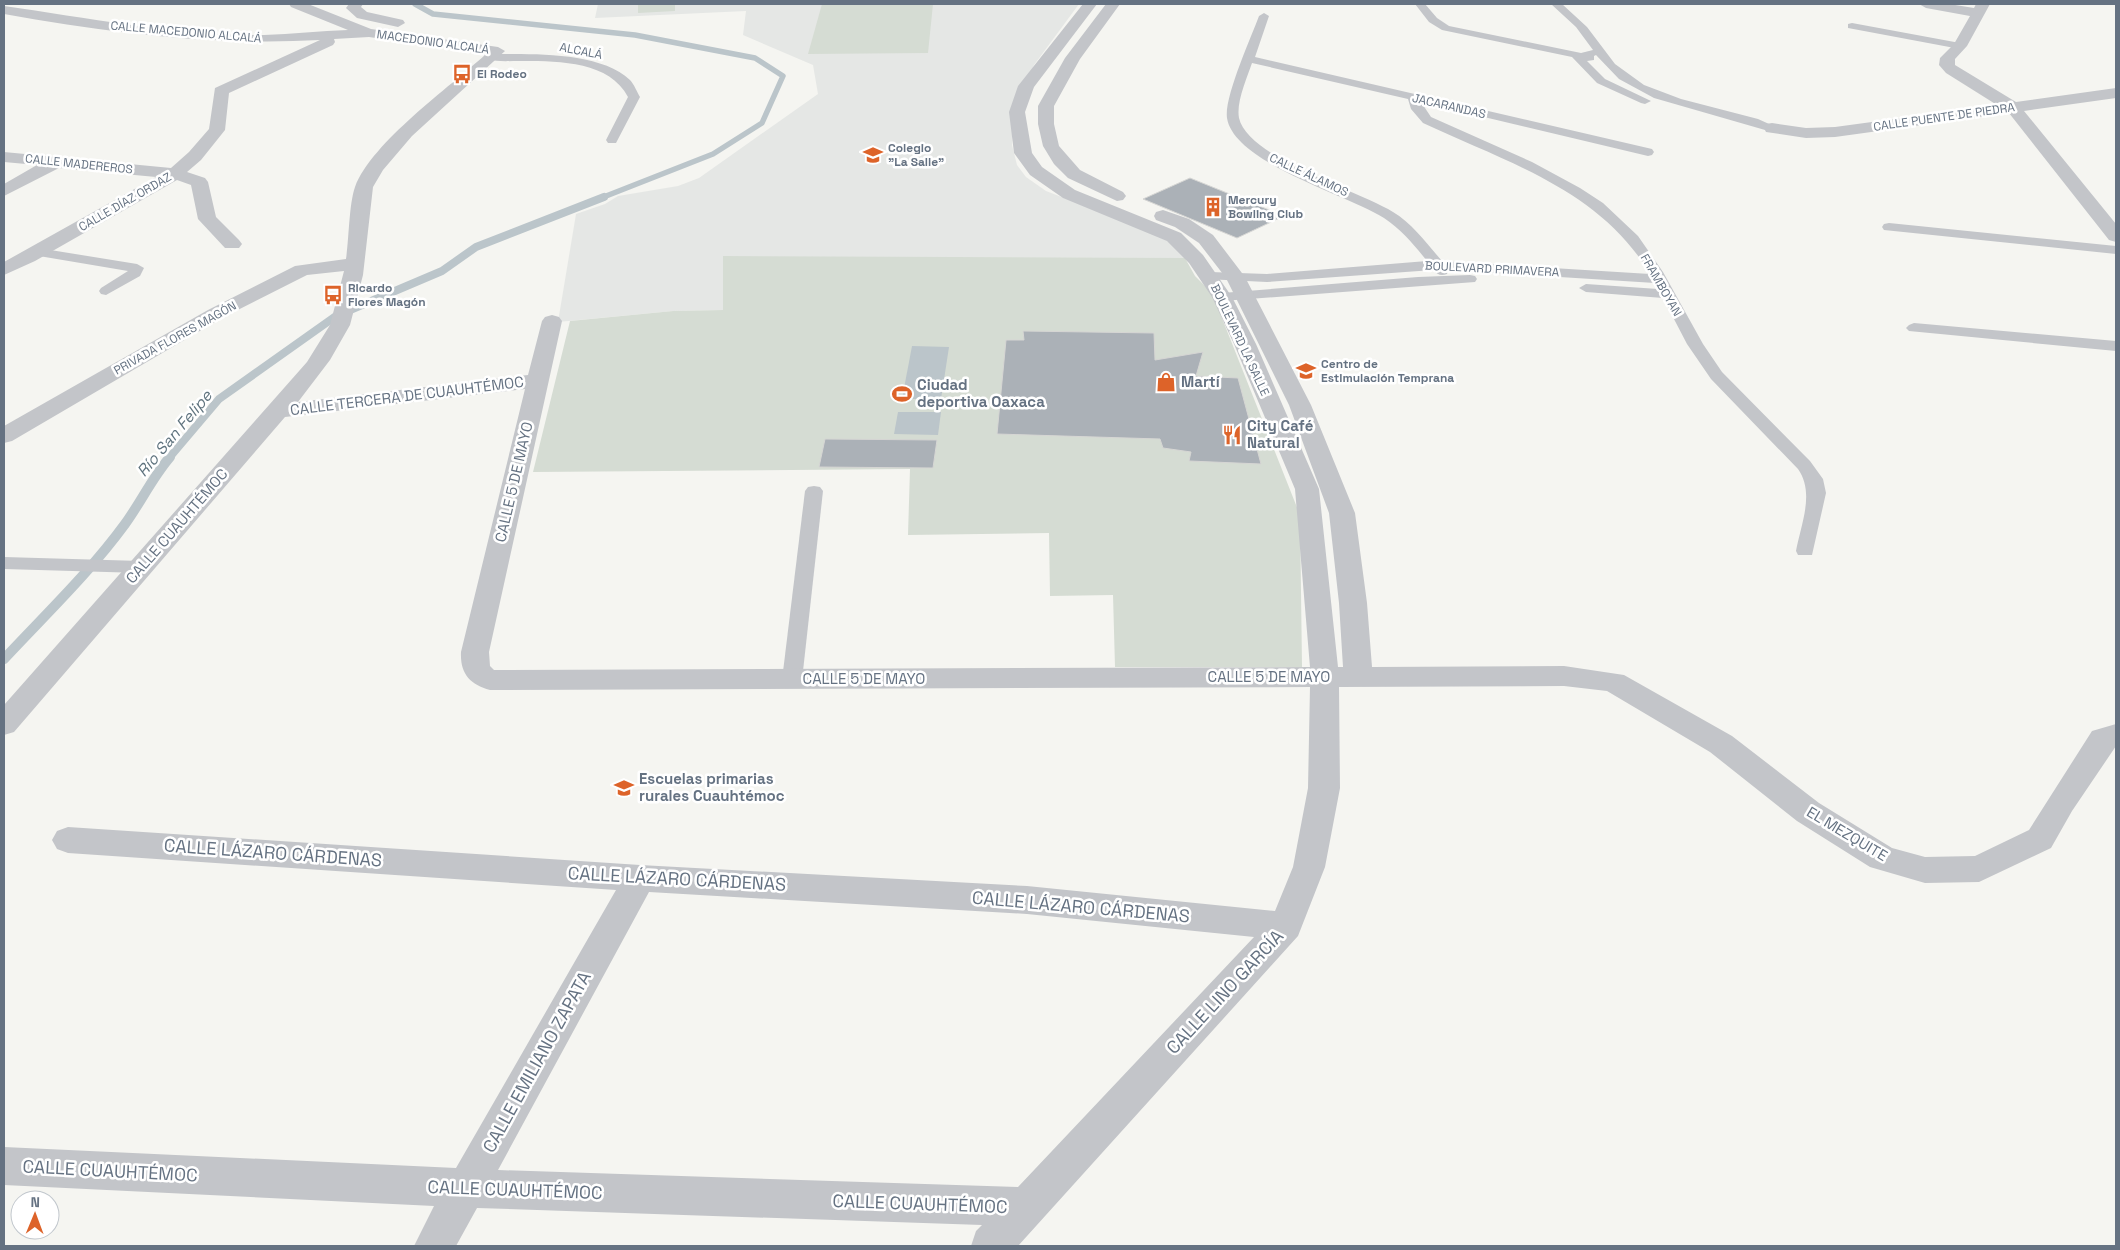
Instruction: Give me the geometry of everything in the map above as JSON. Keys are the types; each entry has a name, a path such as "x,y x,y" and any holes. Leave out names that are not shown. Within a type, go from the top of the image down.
{"street":[{"path":"296,4 369,34"},
{"path":"356,4 353,8 362,15 485,37 500,45 495,54"},
{"name":"BOULEVARD LA SALLE","path":"1090,4 1026,86 1017,112 1023,153 1036,171 1069,194 1152,226 1174,238 1196,259 1210,276 1245,344 1307,489 1341,677"},
{"name":"BOULEVARD LA SALLE","path":"1113,4 1073,58 1046,106 1046,124 1051,146 1060,160 1074,174 1108,193 1182,223 1206,239 1240,286 1300,405 1342,513 1353,603 1341,677"},
{"path":"1926,4 1981,8 1960,46 1948,58 1947,65 1951,70 2013,107 2116,236"},
{"name":"CALLE MACEDONIO ALCALÁ","path":"4,10 90,25 195,35 263,39 340,37 369,34"},
{"name":"MACEDONIO ALCALÁ","path":"369,34 495,54"},
{"name":"CALLE DÍAZ ORDAZ","path":"4,269 38,252 175,174 195,156 217,130 221,91 340,37"},
{"name":"CALLE CUAUHTÉMOC","path":"4,724 129,567 277,411 324,354 341,323 350,292 364,187 370,174 394,145 495,54"},
{"name":"CALLE PUENTE DE PIEDRA","path":"1772,128 1806,133 1834,132 2116,93"},
{"name":"CALLE MADEREROS","path":"4,157 175,174 199,182 207,219 232,244"},
{"path":"4,191 56,162"},
{"name":"PRIVADA FLORES MAGÓN","path":"4,436 215,314 302,270 354,264"},
{"name":"CALLE 5 DE MAYO","path":"552,321 474,652 475,670 480,676 501,681 1564,676 1614,682"},
{"name":"CALLE TERCERA DE CUAUHTÉMOC","path":"277,411 538,381"},
{"name":"CALLE LINO GARCÍA","path":"991,1246 1286,926 1309,867 1324,788 1341,677"},
{"name":"EL MEZQUITE","path":"1614,682 1721,744 1808,812 1882,858 1924,870 1979,869 2040,839 2103,739 2116,735"},
{"name":"CALLE LÁZARO CÁRDENAS","path":"68,840 640,878 1027,900 1286,926"},
{"name":"CALLE EMILIANO ZAPATA","path":"434,1246 640,878"},
{"name":"CALLE CUAUHTÉMOC","path":"4,1166 466,1188 1026,1207"}],"lane":[{"path":"1420,4 1433,20 1446,28 1577,57 1600,55"},
{"name":"CALLE PUENTE DE PIEDRA","path":"1556,4 1586,32 1600,55 1622,76 1653,94 1691,106 1749,119 1772,128"},
{"name":"CALLE ÁLAMOS","path":"1264,16 1233,109 1236,128 1242,139 1276,162 1354,196 1389,216 1404,227 1448,279"},
{"path":"1852,26 1960,46"},
{"name":"ALCALÁ","path":"495,54 596,66 618,76 626,82 634,97 612,140"},
{"name":"CALLE PUENTE DE PIEDRA","path":"1577,57 1601,81 1647,102 1742,126 1772,128"},
{"name":"JACARANDAS","path":"1250,59 1648,152"},
{"name":"FRAMBOYAN","path":"1413,97 1416,109 1427,120 1530,165 1596,206 1628,233 1646,256 1694,342 1718,378 1731,394 1804,465 1814,479 1817,493 1805,551"},
{"path":"1889,227 2116,250"},
{"path":"38,252 137,268 135,273 106,291"},
{"name":"BOULEVARD PRIMAVERA","path":"1240,286 1268,278 1437,265 1658,279"},
{"path":"1210,276 1240,286"},
{"name":"BOULEVARD PRIMAVERA","path":"1240,286 1448,279 1666,294"},
{"path":"1222,297 1240,286"},
{"path":"1914,328 2116,346"},
{"path":"792,680 814,491"},
{"path":"4,563 129,567"}],"shaded area":[{"name":"Colegio \"La Salle\"","path":"598,4 1079,4 1034,65 1012,115 1012,145 1017,165 1026,177 1046,191 1150,231 1172,243 1185,258 723,257 724,310 673,311 558,322 576,214 605,204 618,196 678,186 699,178 818,94 813,65 743,35 746,11 595,18"},
{"path":"638,4 675,4 675,11 638,13"},
{"path":"822,4 933,4 928,53 808,54"},
{"name":"Ciudad deportiva Oaxaca","path":"723,256 1185,258 1195,276 1212,293 1300,515 1302,667 1115,667 1113,595 1050,596 1049,533 908,535 910,469 533,472 570,321 673,311 723,310"},
{"path":"912,346 949,347 941,399 902,399"},
{"path":"898,412 941,412 938,435 894,434"}],"building":[{"name":"Mercury Bowling Club","path":"1190,178 1284,216 1237,238 1143,199"},
{"path":"1023,331 1154,333 1155,360 1203,352 1196,376 1238,378 1261,464 1189,461 1191,452 1163,448 1160,439 997,434 1006,340 1024,340"},
{"path":"825,439 937,440 933,468 819,467"}],"waterway":[{"path":"415,4 433,14 635,35 755,58 783,76 762,123 713,154 601,198"},
{"name":"Río San Felipe","path":"169,458 219,399 336,316 442,271 476,247 604,197"},
{"name":"Río San Felipe","path":"4,659 82,576 111,542 131,516 170,457"}],"place":[{"name":"El Rodeo","path":"462,74"},
{"name":"Colegio \"La Salle\"","path":"873,155"},
{"name":"Mercury Bowling Club","path":"1213,207"},
{"name":"Ricardo Flores Magón","path":"333,295"},
{"name":"Centro de Estimulación Temprana","path":"1306,371"},
{"name":"Martí","path":"1166,382"},
{"name":"Ciudad deportiva Oaxaca","path":"902,394"},
{"name":"City Café Natural","path":"1232,435"},
{"name":"Escuelas primarias rurales Cuauhtémoc","path":"624,788"}]}
